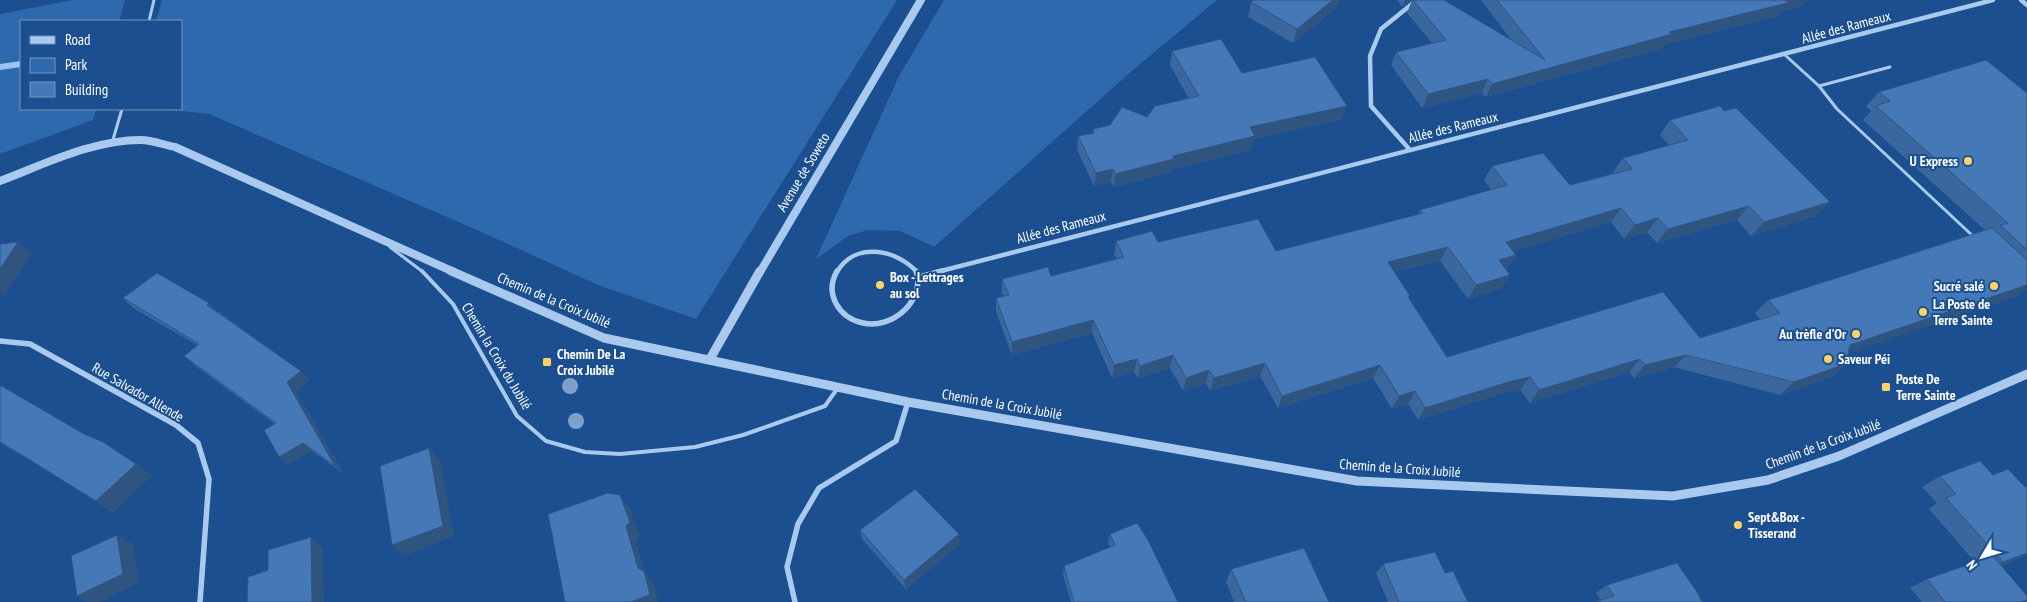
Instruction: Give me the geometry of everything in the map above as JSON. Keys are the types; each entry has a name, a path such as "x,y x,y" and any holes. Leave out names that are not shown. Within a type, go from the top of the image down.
{"street":[{"name":"Avenue de Soweto","path":"710,359 726,328 921,0"},
{"path":"1410,150 1371,106 1370,56 1381,29 1417,0"},
{"name":"Allée des Rameaux","path":"919,276 1994,0"},
{"path":"2021,0 2027,5"},
{"name":"Chemin de la Croix Jubilé","path":"0,181 75,152 112,142 142,140 175,147 580,329 604,338 908,402 1357,481 1673,496 1768,480 1821,462 2027,374"},
{"path":"880,251 899,256 913,266 919,276 919,289 915,301 899,316 877,323 861,322 847,316 837,308 831,296 831,284 835,274 843,264 854,256 867,252 880,251"},
{"name":"Rue Salvador Allende","path":"0,341 30,344 176,425 198,443 209,478 200,602"},
{"path":"795,602 787,567 798,524 819,488 896,441 908,402"}],"lane":[{"path":"149,20 155,4 154,0"},
{"path":"1785,55 1819,86 1837,109 1979,240"},
{"path":"1819,86 1890,67"},
{"path":"112,142 122,110"},
{"name":"Chemin la Croix du Jubilé","path":"376,236 420,269 453,304 517,416 546,441 585,452 620,454 694,447 743,435 826,406 838,387"}],"green space":[{"path":"73,0 125,0 119,20 20,20 20,110 96,110 93,120 0,154 0,14"},
{"path":"162,0 897,0 696,319 598,285 477,230 209,114 172,110 182,110 182,20 156,20"},
{"path":"944,0 1217,0 1133,70 934,247 901,231 867,230 848,236 816,259 899,76"}],"building":[{"path":"1254,0 1333,0 1297,29 1251,2"},
{"path":"1413,0 1444,0 1545,60 1497,0 1785,0 1788,3 1669,32 1672,34 1492,84 1488,79 1428,94 1396,52 1446,40"},
{"path":"1221,39 1242,73 1315,57 1347,106 1250,127 1255,136 1173,156 1174,159 1115,174 1113,169 1096,173 1078,136 1094,133 1093,129 1110,125 1122,107 1147,117 1155,106 1199,96 1172,51"},
{"name":"U Express","path":"1986,60 2027,93 2027,250 2000,225 2008,223 1876,106 1890,101 1879,92"},
{"path":"1720,106 1724,111 1736,108 1830,202 1764,222 1749,206 1668,229 1658,218 1635,225 1621,208 1506,242 1516,255 1499,260 1510,275 1476,285 1448,247 1388,262 1447,357 1663,292 1700,338 1780,313 1768,300 1992,228 2027,260 2027,285 1850,345 1846,364 1794,382 1686,355 1645,365 1640,359 1539,390 1530,377 1425,408 1415,391 1399,396 1380,365 1282,396 1265,363 1214,378 1209,370 1186,378 1173,355 1140,366 1137,359 1114,365 1093,320 1012,342 996,298 1009,295 1002,279 1048,267 1051,276 1124,257 1116,241 1152,231 1158,242 1258,219 1276,251 1423,213 1420,210 1507,185 1492,166 1543,153 1570,185 1632,169 1623,158 1688,140 1670,120"},
{"path":"18,242 0,269 0,244"},
{"path":"157,273 209,303 207,305 301,371 287,382 335,466 303,443 279,457 264,430 276,423 184,356 199,344 123,298"},
{"path":"0,385 84,434 103,442 136,464 96,501 0,442"},
{"path":"429,448 443,526 392,545 380,466"},
{"path":"1980,461 1993,475 2008,469 2027,487 2027,553 2003,562 1946,498 1956,494 1940,476"},
{"path":"915,489 959,534 904,580 860,530"},
{"path":"608,493 620,495 630,522 626,526 638,568 644,571 650,595 631,602 565,602 548,514"},
{"path":"1137,523 1148,540 1178,602 1074,602 1064,566 1115,545 1110,534"},
{"path":"117,535 123,574 77,596 71,556"},
{"path":"311,537 312,602 247,602 248,577 268,570 268,550"},
{"path":"1304,548 1329,602 1246,602 1231,569"},
{"path":"1435,552 1445,573 1453,571 1468,602 1399,602 1383,564"},
{"path":"1993,556 2027,596 2027,600 2021,602 1945,602 1927,579"},
{"path":"1677,563 1702,602 1595,602 1614,596 1607,585"}],"waterway":[{"path":"0,67 20,64"}],"place":[{"name":"U Express","path":"1968,161"},
{"name":"Box - Lettrages au sol","path":"880,285"},
{"name":"Sucré salé","path":"1994,286"},
{"name":"La Poste de Terre Sainte","path":"1923,312"},
{"name":"Au trèfle d'Or","path":"1856,334"},
{"name":"Saveur Péi","path":"1828,359"},
{"name":"Chemin De La Croix Jubilé","path":"547,362"},
{"name":"Poste De Terre Sainte","path":"1886,387"},
{"name":"Sept&Box - Tisserand","path":"1738,525"}]}
